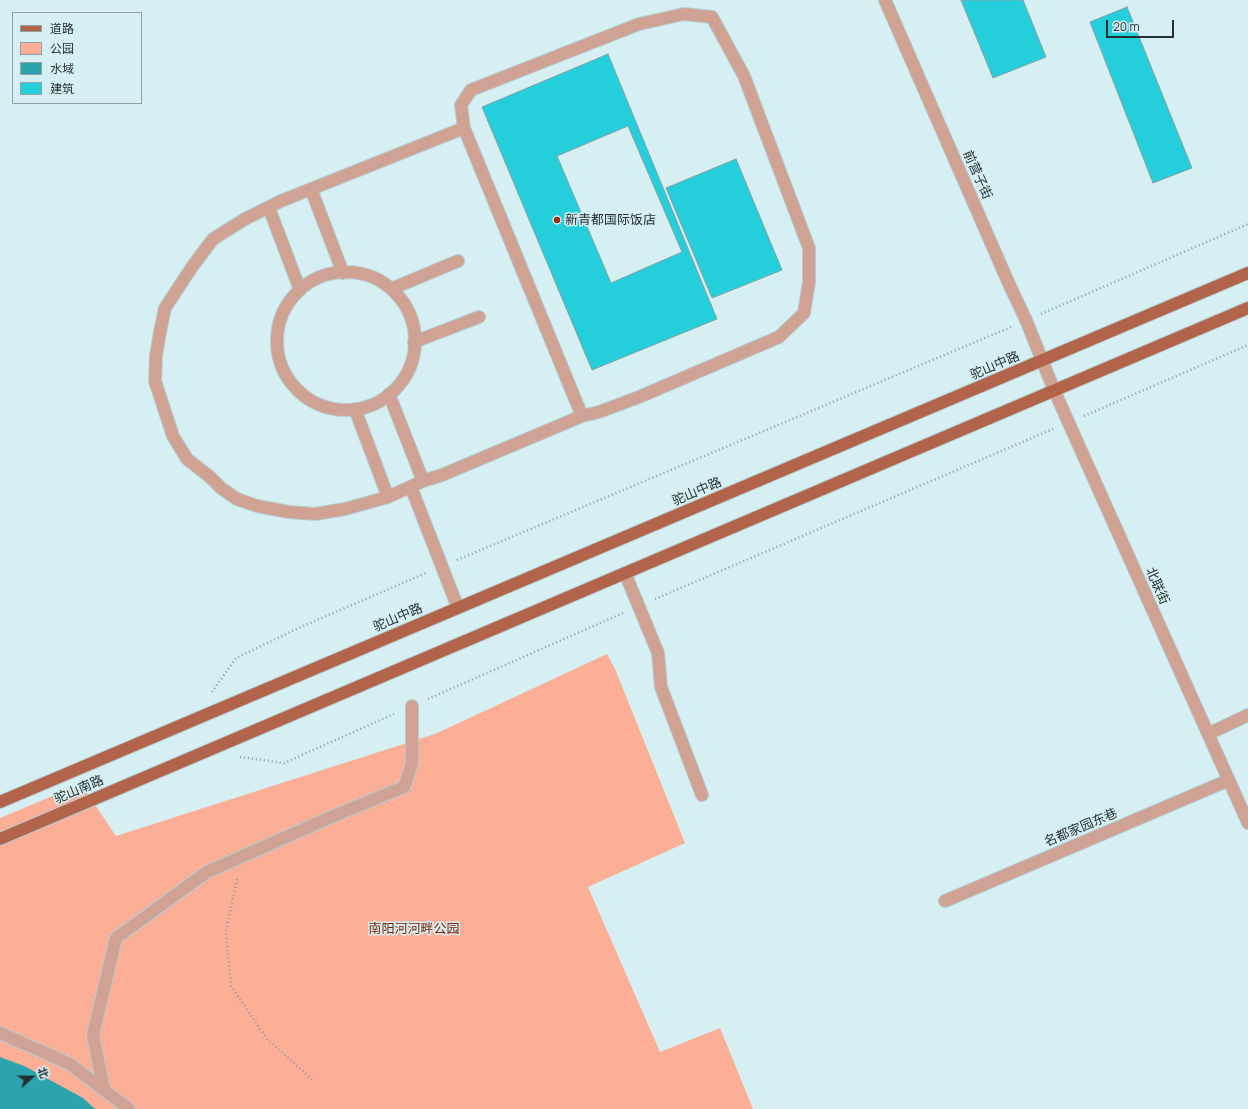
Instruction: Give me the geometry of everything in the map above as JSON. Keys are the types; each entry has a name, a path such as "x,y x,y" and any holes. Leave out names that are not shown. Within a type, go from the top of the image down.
{"main road":[{"name":"驼山中路","path":"156,736 1248,273"},
{"path":"625,573 1248,308"},
{"name":"驼山南路","path":"0,839 625,573"},
{"name":"驼山南路","path":"0,802 156,736"}],"street":[{"name":"前营子街","path":"885,0 1026,320 1042,361"},
{"path":"464,128 311,189 245,220 213,239 192,267 165,308 156,356 155,381 173,436 187,459 210,476 221,488 237,499 256,506 289,512 315,514 345,509 388,497 423,481 442,475 582,416 599,412 639,397 779,337 804,313 809,282 809,248 744,76 712,17 684,14 639,24 471,90 461,105 464,128 582,416"},
{"path":"311,189 343,273"},
{"path":"269,208 300,290"},
{"path":"391,289 458,261"},
{"path":"353,272 374,278 391,289 406,307 413,327 414,348 409,368 398,386 383,400 364,408 355,409 342,410 322,406 304,396 288,380 279,359 276,337 281,315 293,296 310,282 330,273 353,272"},
{"path":"414,342 479,317"},
{"name":"北联街","path":"1042,361 1248,823"},
{"path":"389,394 423,481"},
{"path":"355,409 388,497"},
{"path":"411,487 458,608"},
{"path":"625,573 658,653 661,687 702,795"},
{"path":"104,1090 93,1035 116,938 207,872 404,787 412,764 412,706"},
{"path":"1208,734 1248,715"},
{"name":"名都家园东巷","path":"945,901 1229,780"},
{"path":"0,1033 70,1064 128,1109"}],"path":[{"path":"210,696 236,658 303,626 1026,320 1248,224"},
{"path":"233,756 284,763 638,606 1248,345"},
{"path":"241,857 226,931 231,986 267,1038 312,1079"}],"green space":[{"name":"南阳河河畔公园","path":"607,654 615,669 685,843 588,887 660,1052 720,1028 753,1109 0,1109 0,818 81,784 116,836 435,734"}],"water":[{"path":"0,1057 24,1066 83,1098 95,1109 0,1109"}],"building":[{"path":"961,0 1023,0 1046,57 993,78"},
{"path":"1127,7 1192,168 1153,183 1090,22"},
{"name":"新青都国际饭店","path":"608,54 717,319 592,370 482,107","holes":["628,126 682,252 611,283 557,156"]},
{"name":"新青都国际饭店","path":"736,159 782,270 712,298 666,188"}],"place":[{"name":"新青都国际饭店","path":"557,220"}]}
